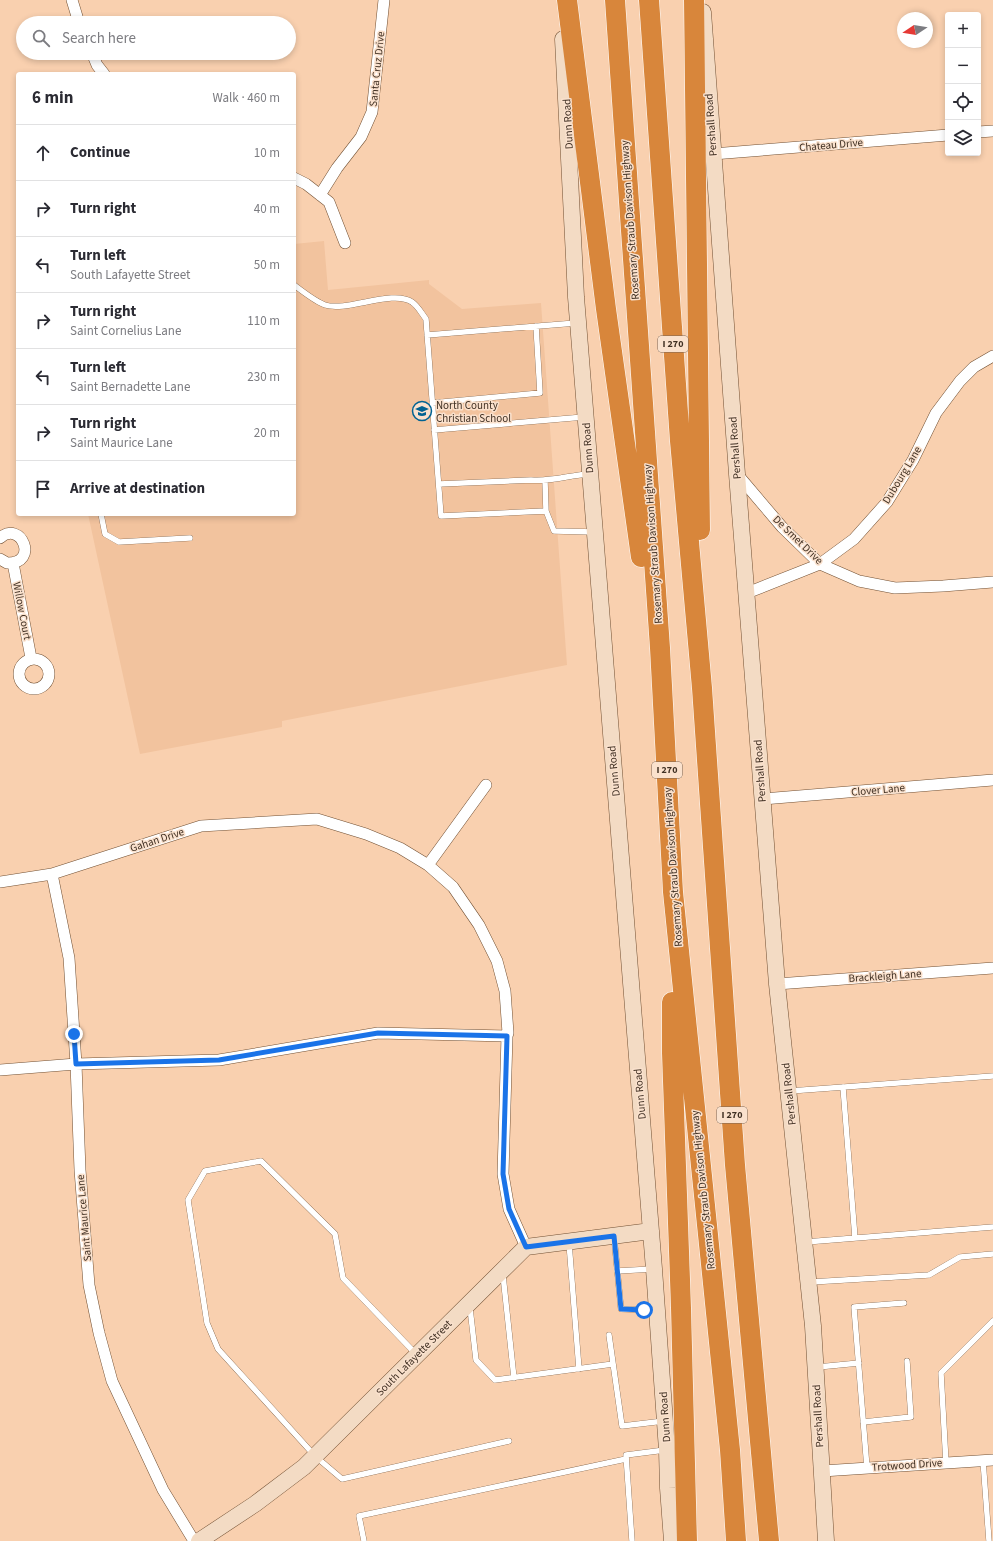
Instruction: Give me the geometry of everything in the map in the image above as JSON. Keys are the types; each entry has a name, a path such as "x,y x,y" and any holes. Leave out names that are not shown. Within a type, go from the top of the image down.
{"highway":[{"path":"567,0 606,309 649,610 660,648"},
{"name":"Rosemary Straub Davison Highway","path":"615,0 660,648 673,892 730,1450 736,1541"},
{"name":"I 270","path":"649,0 680,441 702,688 736,1173 769,1541"},
{"path":"694,0 702,688"},
{"path":"673,892 672,1053 687,1541"}],"street":[{"path":"72,0 77,16"},
{"name":"Santa Cruz Drive","path":"320,195 337,168 361,137 372,112 384,0"},
{"name":"Dunn Road","path":"562,0 578,322 654,1269 672,1541"},
{"name":"Pershall Road","path":"702,0 777,984 808,1282 826,1541"},
{"path":"95,60 102,72"},
{"path":"981,132 993,131"},
{"name":"Chateau Drive","path":"713,154 945,135"},
{"path":"296,179 306,184 329,202 345,243"},
{"name":"Dubourg Lane","path":"747,594 820,564 854,539 887,502 913,460 936,413 960,381 974,367 993,356"},
{"name":"De Smet Drive","path":"737,474 782,527 820,564 858,581 895,588 993,582"},
{"path":"0,538 8,534 14,534 23,540 25,546 22,557 18,561 7,563 0,559"},
{"name":"Willow Court","path":"13,563 31,658"},
{"name":"Clover Lane","path":"763,799 993,780"},
{"path":"486,785 428,865 453,887 479,925 497,961 505,991 508,1033 503,1174 509,1209 526,1247 651,1231"},
{"name":"Gahan Drive","path":"0,882 52,874 201,826 317,819 366,834 400,848 428,865"},
{"name":"Saint Maurice Lane","path":"52,874 69,958 76,1064 80,1170 89,1277 99,1333 112,1380 163,1490 194,1541"},
{"name":"Brackleigh Lane","path":"777,984 993,968"},
{"path":"0,1070 76,1064 219,1060 378,1033 507,1036"},
{"name":"South Lafayette Street","path":"199,1541 254,1504 304,1467 526,1247"},
{"name":"Trotwood Drive","path":"822,1471 988,1460"}],"lane":[{"path":"296,286 324,305 335,306 386,298 405,299 413,303 426,319 441,516 546,511"},
{"path":"427,335 578,322"},
{"path":"432,403 540,393 536,326"},
{"path":"434,430 586,417"},
{"path":"439,484 532,480 545,481 572,475 590,474"},
{"path":"545,481 546,511 554,531 595,532"},
{"path":"101,516 105,534 118,542 190,538"},
{"path":"789,1091 993,1076"},
{"path":"843,1087 855,1238"},
{"path":"417,1354 343,1278 335,1234 261,1161 205,1172 188,1200 207,1323 218,1349 315,1456 342,1479 509,1441"},
{"path":"804,1242 993,1227"},
{"path":"614,1236 621,1309 657,1310"},
{"path":"568,1242 579,1369"},
{"path":"808,1282 929,1275 960,1257 993,1254"},
{"path":"617,1272 654,1269"},
{"path":"503,1270 514,1378"},
{"path":"469,1303 476,1360 495,1380 613,1364"},
{"path":"867,1468 854,1306 904,1304"},
{"path":"946,1463 941,1372 993,1321"},
{"path":"609,1336 622,1426 665,1421"},
{"path":"863,1422 911,1418 907,1360"},
{"path":"815,1367 859,1363"},
{"path":"632,1541 626,1455 667,1450"},
{"path":"364,1541 359,1516 626,1459"},
{"path":"988,1460 990,1541"}],"shaded area":[{"name":"North County Christian School","path":"324,241 328,290 429,280 429,284 462,309 541,303 567,665 282,721 282,727 140,754 88,516 296,516 296,244"}],"place":[{"name":"North County Christian School","path":"422,411"}],"route":[{"path":"74,1034 76,1064 219,1060 378,1033 507,1036 503,1174 509,1209 526,1247 614,1236 621,1309 644,1310"}]}
